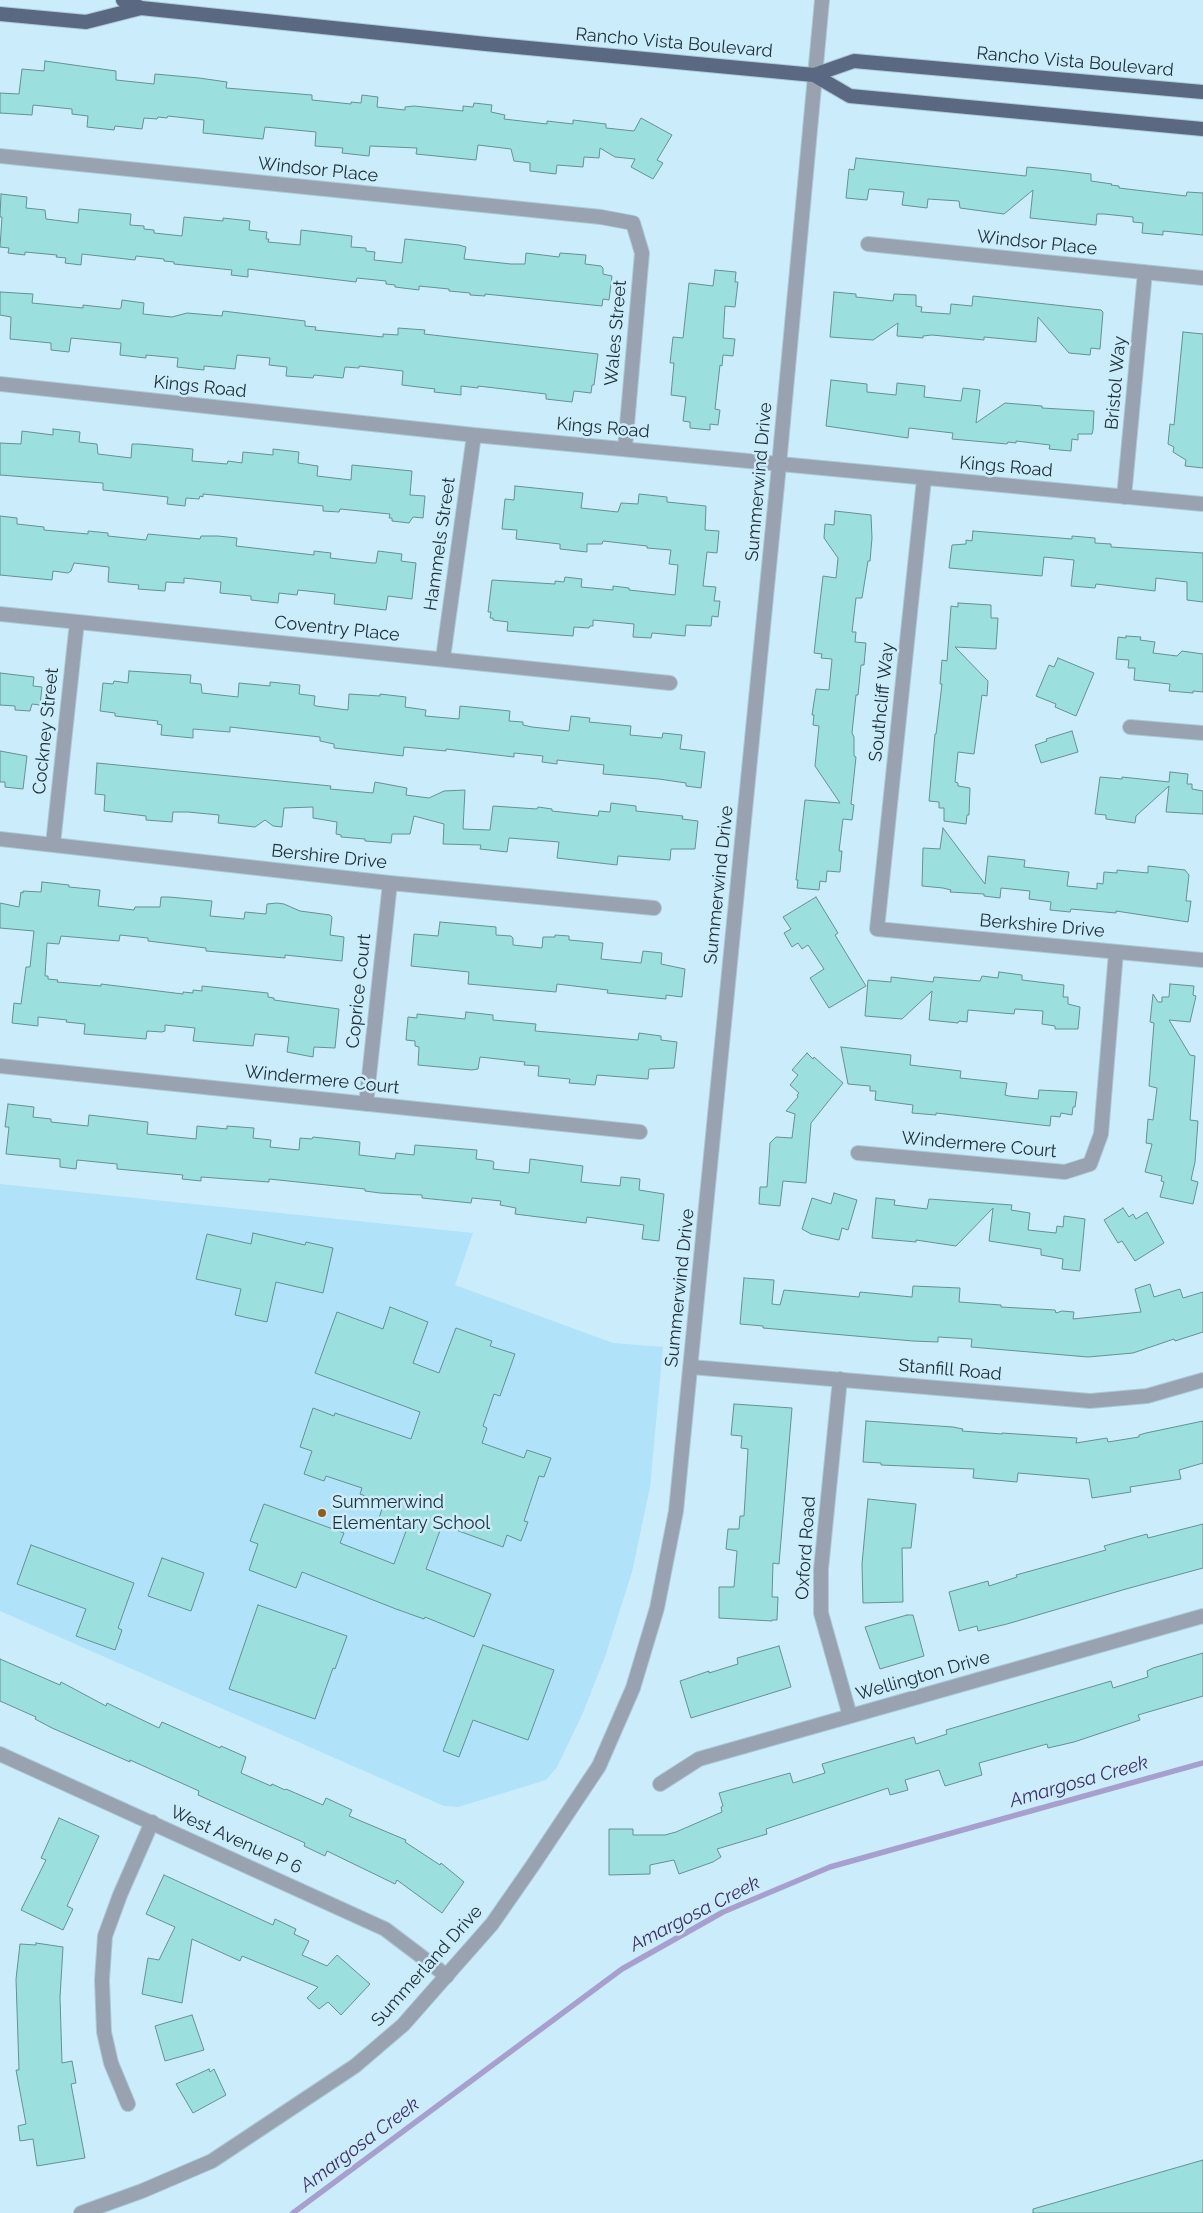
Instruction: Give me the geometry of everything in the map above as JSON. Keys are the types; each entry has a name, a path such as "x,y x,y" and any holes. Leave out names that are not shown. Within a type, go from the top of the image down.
{"main road":[{"name":"Rancho Vista Boulevard","path":"123,0 141,4 486,44 814,75 854,61 1203,92"},
{"name":"Rancho Vista Boulevard","path":"0,14 86,22 141,4"},
{"path":"814,75 850,96 1203,129"}],"street":[{"name":"Summerwind Drive","path":"631,1694 657,1608 676,1511 779,465 822,0"},
{"name":"Windsor Place","path":"0,156 600,217 633,223"},
{"name":"Wales Street","path":"625,448 642,253 633,223"},
{"name":"Windsor Place","path":"868,244 1203,278"},
{"name":"Bristol Way","path":"1124,497 1145,272"},
{"name":"Kings Road","path":"0,384 474,435 1203,504"},
{"name":"Hammels Street","path":"443,658 474,435"},
{"name":"Southcliff Way","path":"877,929 924,478"},
{"name":"Coventry Place","path":"0,614 443,658 670,683"},
{"name":"Cockney Street","path":"52,844 77,622"},
{"path":"1130,727 1203,734"},
{"name":"Bershire Drive","path":"0,839 390,883 654,908"},
{"name":"Coprice Court","path":"366,1104 390,883"},
{"name":"Berkshire Drive","path":"877,929 1203,960"},
{"name":"Windermere Court","path":"858,1153 1064,1172 1090,1164 1101,1134 1116,952"},
{"name":"Windermere Court","path":"0,1066 640,1132"},
{"name":"Stanfill Road","path":"691,1367 1090,1400 1147,1396 1203,1380"},
{"name":"Oxford Road","path":"840,1379 821,1569 821,1613 850,1716"},
{"name":"Wellington Drive","path":"660,1784 699,1759 1203,1616"},
{"name":"Summerland Drive","path":"81,2213 142,2191 212,2161 355,2066 403,2025 492,1924 599,1766 631,1694"},
{"name":"West Avenue P 6","path":"0,1754 386,1928 447,1976"},
{"path":"128,2104 111,2063 104,2032 102,1980 105,1936 120,1895 152,1822"}],"shaded area":[{"name":"Summerwind Elementary School","path":"0,1184 473,1233 455,1285 613,1343 663,1347 650,1487 632,1572 605,1657 582,1715 557,1767 546,1780 458,1807 444,1806 0,1611"}],"building":[{"path":"45,61 116,71 116,80 154,84 155,74 199,78 227,82 226,88 312,95 312,100 351,104 351,102 361,103 362,95 378,97 377,107 405,110 405,107 414,106 463,111 463,106 473,107 474,103 492,105 491,112 505,115 504,119 547,124 547,121 573,124 573,120 606,124 606,128 634,131 641,118 672,135 657,160 663,163 653,179 631,167 635,159 615,157 600,148 599,158 584,157 583,167 557,165 556,174 530,171 530,163 514,161 511,149 478,145 476,160 416,154 417,148 370,146 369,156 342,153 343,148 315,146 316,132 265,127 263,139 203,133 204,120 168,116 167,118 158,117 157,119 144,118 142,129 115,126 114,130 87,127 88,116 72,114 72,109 33,105 32,115 0,113 0,93 19,94 22,69 44,71"},
{"path":"856,158 1026,176 1027,167 1058,170 1091,174 1091,181 1112,184 1119,186 1119,188 1186,196 1187,192 1203,193 1203,235 1163,231 1163,235 1142,233 1143,223 1133,222 1133,217 1104,214 1097,214 1096,225 1030,218 1033,190 1004,214 960,208 959,201 928,199 927,208 902,205 904,192 869,189 867,200 846,198 849,169 854,170"},
{"path":"1,194 27,197 26,208 45,210 46,219 78,223 79,209 131,214 130,225 144,226 144,229 154,230 154,233 182,236 184,217 223,221 223,218 250,221 249,230 267,232 266,239 269,239 268,242 300,245 301,230 352,236 351,247 366,248 366,251 375,252 374,260 402,263 405,239 459,245 466,247 464,259 511,264 525,264 526,253 559,257 560,253 586,255 585,264 601,266 603,274 612,276 609,300 603,299 602,306 485,294 485,296 470,295 470,293 449,291 449,289 419,286 419,290 395,287 395,285 386,284 386,281 357,278 356,282 248,269 248,277 231,275 232,270 174,264 174,262 164,261 164,259 136,256 135,260 82,254 81,265 65,263 66,258 56,257 57,255 25,252 25,255 8,253 9,248 0,247"},
{"path":"715,270 736,272 735,282 738,282 735,307 725,306 723,338 735,339 733,356 723,355 722,366 720,365 715,409 720,410 718,425 710,424 710,430 690,428 690,422 683,421 686,397 671,395 674,363 670,363 673,337 683,338 689,283 713,286"},
{"path":"0,292 33,294 32,303 83,308 83,305 119,309 121,308 122,300 144,303 143,314 172,317 187,313 222,316 223,311 305,321 305,326 316,327 315,330 383,337 383,334 398,335 398,328 425,330 424,334 598,354 594,385 592,385 591,393 574,391 572,402 546,399 546,394 478,386 478,388 461,386 461,395 434,392 435,389 402,385 403,371 359,366 359,368 345,367 343,378 314,375 313,378 286,376 287,367 269,365 270,358 237,355 235,369 204,366 204,370 177,367 178,358 146,355 146,358 120,355 121,343 71,338 69,352 51,350 51,343 10,339 11,317 0,315"},
{"path":"834,292 856,294 856,297 893,301 894,294 916,295 916,306 922,307 921,312 950,314 951,304 972,306 973,296 1101,310 1103,312 1100,349 1091,348 1090,355 1069,353 1038,317 1036,342 984,337 984,340 932,335 923,336 923,338 897,336 898,323 873,340 830,337"},
{"path":"1183,332 1203,334 1203,468 1185,466 1186,460 1173,452 1174,447 1168,444 1170,424 1174,425"},
{"path":"831,380 867,384 867,392 896,395 897,383 925,386 924,397 961,401 963,388 980,390 976,423 1005,403 1042,406 1042,408 1094,411 1093,430 1092,434 1078,434 1078,440 1072,439 1071,451 1049,449 1050,445 1016,441 1016,443 1008,442 1007,444 952,439 953,433 909,428 908,438 826,426"},
{"path":"53,429 80,432 79,442 97,444 98,454 131,458 132,444 193,449 192,461 227,464 228,461 242,463 243,452 273,455 273,449 299,452 298,463 318,466 317,476 351,480 352,465 412,471 410,495 425,496 423,518 413,517 409,523 392,521 392,518 389,518 390,514 340,509 339,512 323,511 323,506 203,494 203,497 200,496 199,499 186,498 185,506 167,504 168,497 103,490 103,483 0,475 0,443 21,444 22,431 53,435"},
{"path":"515,486 583,493 581,508 618,512 621,503 638,504 639,494 667,497 667,502 706,506 705,530 719,531 717,553 707,552 703,586 716,587 714,601 720,601 718,617 712,616 711,626 686,625 685,636 652,633 651,638 633,637 634,624 593,620 593,626 589,628 574,627 573,636 507,631 508,622 493,620 493,618 490,618 491,612 488,612 492,580 555,584 555,581 564,582 565,577 582,579 581,587 613,590 613,586 629,588 629,590 675,595 678,565 669,564 671,550 647,548 647,546 603,541 602,544 587,544 587,552 560,549 560,544 516,539 517,530 502,529 505,499 514,500"},
{"path":"835,511 871,515 872,538 870,561 868,561 862,598 856,598 852,632 856,632 855,642 866,643 864,665 861,665 858,695 856,695 852,733 854,737 854,756 856,757 851,804 854,805 852,820 843,819 839,851 842,851 840,872 827,871 826,882 820,881 819,890 797,888 798,880 796,880 805,800 840,803 815,766 819,726 813,725 814,715 812,715 816,689 829,690 832,659 821,658 822,654 814,653 823,576 836,578 838,558 824,538 825,524 834,525"},
{"path":"0,516 17,518 17,524 44,527 44,530 88,534 88,531 108,533 108,536 146,540 148,534 200,539 201,536 218,536 237,538 236,546 314,555 314,551 331,553 330,558 372,563 376,563 378,551 402,554 401,561 416,563 412,599 388,596 386,610 334,604 335,594 298,590 297,595 279,593 278,603 251,600 251,596 220,593 221,582 184,578 184,583 166,582 165,591 138,589 139,585 108,582 109,567 74,563 71,571 68,573 53,571 52,580 0,575"},
{"path":"973,531 1072,539 1072,536 1095,538 1095,543 1111,544 1111,547 1203,553 1203,602 1187,600 1187,582 1156,578 1155,591 1096,584 1095,588 1071,586 1074,560 1044,557 1042,576 949,568 952,545 966,544 966,540 972,541"},
{"path":"958,603 991,605 991,618 998,618 996,649 955,647 988,681 987,696 982,695 974,754 958,752 955,782 958,783 958,786 970,788 969,815 967,815 966,824 944,821 944,808 939,808 939,802 929,801 942,684 940,684 942,660 947,661 951,606 958,607"},
{"path":"1126,636 1141,637 1140,640 1155,642 1153,653 1177,656 1182,651 1203,654 1203,692 1169,691 1170,684 1134,680 1135,668 1128,668 1129,660 1116,659 1118,637 1126,638"},
{"path":"1058,658 1094,673 1076,716 1055,707 1056,704 1036,696 1049,665 1054,667"},
{"path":"129,671 191,675 190,683 201,684 202,693 238,697 239,683 270,686 270,682 300,685 299,694 315,696 314,705 348,710 349,694 380,696 380,694 406,697 405,707 426,710 425,716 459,719 460,706 510,711 509,721 523,722 523,725 532,727 569,731 571,716 590,718 589,722 631,726 630,735 662,738 663,733 682,735 680,749 705,752 701,788 686,786 686,783 659,779 603,774 604,765 557,760 557,764 542,762 543,756 514,753 514,757 446,749 446,751 404,747 403,756 334,748 334,744 320,741 320,737 230,727 230,732 193,729 193,738 161,735 162,725 157,724 158,721 115,716 115,713 100,711 103,683 113,684 114,681 128,683"},
{"path":"0,673 34,677 33,686 42,687 40,705 32,704 30,711 15,710 15,706 0,705"},
{"path":"1072,731 1078,752 1041,763 1035,745 1047,741 1046,739"},
{"path":"0,751 27,756 23,789 5,787 5,782 0,782"},
{"path":"97,763 331,786 330,789 373,793 375,782 407,788 406,795 429,798 444,791 465,790 463,829 490,830 493,806 537,809 538,807 552,809 552,811 598,816 599,811 610,812 611,803 636,806 636,811 683,816 682,819 698,821 695,849 671,849 670,860 618,856 617,865 557,858 559,842 509,838 507,852 480,849 481,845 443,844 444,824 414,816 410,834 392,834 391,843 365,841 365,839 341,837 341,835 336,834 337,822 313,818 313,807 284,808 282,827 273,826 265,820 255,827 218,823 219,815 188,812 173,812 172,822 146,820 146,816 104,811 105,795 95,794"},
{"path":"1170,772 1188,774 1187,784 1192,784 1192,789 1203,791 1203,814 1166,812 1169,786 1136,816 1135,823 1106,819 1106,815 1095,814 1100,777 1122,779 1122,777 1169,782"},
{"path":"943,828 985,884 988,856 1025,860 1024,867 1069,872 1067,886 1097,889 1097,883 1103,884 1104,872 1117,873 1117,870 1148,873 1148,866 1185,870 1189,875 1186,901 1191,901 1188,922 1116,911 1116,913 1071,909 1070,912 1050,910 1051,902 1029,899 1030,891 1001,888 1000,898 984,896 984,894 950,892 951,890 943,888 922,886 923,848 940,849"},
{"path":"42,882 100,890 98,906 134,910 135,907 160,907 161,897 169,897 212,901 210,916 244,919 245,912 266,914 267,904 277,903 300,911 330,915 332,917 330,935 344,937 342,961 285,955 285,958 206,951 206,948 148,941 148,938 120,935 119,941 61,936 59,944 47,943 45,976 48,976 48,979 58,980 57,982 101,986 101,984 183,994 183,992 193,993 193,990 202,991 202,986 268,993 268,997 274,998 274,1000 339,1009 335,1048 314,1047 313,1057 287,1052 289,1037 255,1034 253,1046 193,1041 195,1028 165,1025 165,1031 162,1032 147,1031 146,1039 84,1034 85,1024 66,1022 67,1020 38,1017 38,1026 12,1023 14,1003 21,1004 26,967 30,967 34,931 0,928 0,903 19,907 21,892 41,892"},
{"path":"816,897 838,933 835,935 866,986 829,1008 810,978 824,969 808,945 802,949 798,943 792,947 784,933 791,929 783,917"},
{"path":"440,922 496,927 496,935 511,936 513,938 513,945 542,948 543,937 555,937 555,935 569,936 569,940 603,943 601,959 641,963 643,951 662,953 661,964 685,969 682,997 666,995 666,999 607,993 608,990 557,984 556,992 468,984 469,972 411,966 414,934 438,936"},
{"path":"999,972 1022,975 1022,980 1064,985 1063,997 1068,997 1068,1004 1080,1007 1078,1029 1055,1029 1055,1026 1042,1024 1043,1011 1015,1009 1014,1014 968,1010 967,1022 929,1020 932,991 902,1019 865,1016 868,980 891,982 891,977 933,982 934,977 980,981 982,976 998,978"},
{"path":"1170,984 1194,986 1193,995 1196,996 1190,1022 1169,1020 1190,1055 1195,1056 1190,1120 1198,1121 1195,1162 1191,1180 1198,1182 1193,1204 1160,1197 1164,1182 1161,1181 1162,1176 1145,1172 1152,1144 1146,1143 1148,1119 1153,1120 1157,1088 1149,1086 1154,1023 1150,1022 1153,994 1158,1002 1162,1002 1162,997 1169,997"},
{"path":"466,1012 493,1015 493,1020 536,1024 535,1031 638,1040 639,1033 661,1036 661,1040 677,1042 674,1068 649,1069 648,1079 597,1075 595,1085 569,1083 570,1079 538,1076 539,1066 524,1065 525,1062 480,1057 478,1069 472,1070 418,1065 419,1047 415,1046 415,1041 406,1040 408,1017 417,1018 417,1014 465,1019"},
{"path":"841,1047 911,1055 910,1065 961,1071 960,1078 1007,1083 1005,1095 1009,1096 1038,1099 1039,1090 1077,1092 1075,1107 1073,1107 1072,1115 1061,1113 1060,1117 1051,1116 1050,1126 936,1113 936,1115 912,1113 913,1105 875,1100 876,1091 870,1091 870,1086 848,1084"},
{"path":"807,1053 843,1083 811,1123 806,1183 783,1181 780,1206 759,1204 760,1187 767,1187 770,1143 776,1137 792,1138 795,1114 786,1111 798,1097 799,1093 790,1085 798,1075 792,1070"},
{"path":"8,1104 34,1107 33,1117 51,1119 51,1122 88,1126 89,1115 148,1122 147,1134 196,1139 197,1126 227,1129 227,1126 254,1128 253,1138 271,1140 270,1147 299,1150 300,1138 312,1139 313,1137 360,1142 359,1155 395,1159 396,1153 414,1155 415,1145 477,1150 476,1159 494,1162 493,1169 529,1173 530,1159 583,1166 581,1182 620,1186 621,1177 640,1179 639,1190 664,1194 659,1241 642,1239 644,1225 587,1217 586,1223 515,1214 516,1208 500,1205 501,1201 472,1198 471,1203 422,1198 422,1195 380,1193 365,1191 365,1189 269,1179 269,1182 201,1177 201,1181 182,1179 183,1175 117,1169 117,1164 77,1160 76,1169 60,1167 60,1159 6,1154 9,1127 5,1127"},
{"path":"834,1193 857,1200 848,1230 842,1228 839,1240 811,1234 802,1229 812,1198 831,1204"},
{"path":"876,1198 895,1200 894,1205 927,1209 929,1199 1012,1205 1011,1210 1030,1213 1028,1230 1056,1233 1057,1226 1063,1227 1064,1216 1085,1219 1080,1271 1062,1269 1063,1259 1041,1255 1041,1249 989,1241 993,1208 956,1246 916,1240 916,1242 872,1238"},
{"path":"1123,1208 1129,1217 1133,1214 1136,1219 1147,1212 1164,1243 1135,1261 1122,1241 1118,1243 1104,1220"},
{"path":"253,1233 305,1245 306,1242 333,1248 323,1293 276,1282 267,1322 235,1315 241,1289 196,1279 207,1234 251,1244"},
{"path":"744,1278 774,1280 772,1304 780,1305 784,1290 859,1297 860,1292 912,1297 913,1286 960,1288 959,1302 1055,1310 1056,1313 1062,1311 1074,1312 1073,1319 1141,1312 1135,1289 1150,1284 1154,1297 1180,1289 1183,1298 1203,1292 1203,1332 1175,1341 1174,1339 1133,1353 1088,1357 971,1347 972,1339 938,1337 938,1342 913,1341 763,1328 763,1326 740,1324"},
{"path":"390,1307 428,1322 413,1363 439,1373 456,1328 492,1341 490,1346 515,1354 500,1396 494,1394 483,1426 487,1428 482,1443 524,1458 527,1450 551,1458 544,1477 539,1476 524,1521 528,1522 521,1541 507,1535 503,1547 442,1525 426,1569 491,1594 474,1637 302,1572 296,1588 249,1570 258,1544 250,1541 264,1504 344,1533 340,1543 394,1564 406,1531 378,1521 384,1503 360,1494 362,1488 326,1476 324,1481 304,1474 312,1451 300,1447 313,1408 334,1416 335,1413 411,1439 420,1412 315,1373 337,1312 383,1329"},
{"path":"734,1404 792,1408 779,1564 773,1563 772,1597 778,1597 777,1620 772,1621 719,1618 719,1587 734,1587 737,1551 726,1549 728,1529 739,1529 740,1516 744,1516 748,1449 741,1448 742,1436 731,1435"},
{"path":"866,1421 953,1427 963,1429 962,1431 1077,1438 1076,1443 1107,1438 1108,1442 1139,1437 1139,1435 1146,1433 1203,1421 1203,1463 1179,1470 1181,1479 1130,1487 1131,1492 1092,1498 1089,1479 1018,1473 1017,1482 973,1478 974,1469 881,1465 881,1463 863,1462"},
{"path":"868,1499 916,1504 911,1548 902,1548 903,1602 863,1603 862,1564"},
{"path":"1203,1524 1203,1568 1007,1624 978,1631 977,1626 959,1631 949,1592 988,1581 989,1586 1017,1577 1016,1575 1106,1550 1104,1546 1147,1534 1148,1538"},
{"path":"31,1545 134,1583 118,1628 122,1630 115,1650 76,1636 86,1609 17,1584"},
{"path":"162,1558 204,1573 191,1611 148,1596"},
{"path":"258,1605 347,1636 335,1669 333,1668 315,1719 229,1689"},
{"path":"913,1615 924,1656 880,1669 865,1627"},
{"path":"483,1645 554,1670 528,1740 473,1720 459,1757 443,1751"},
{"path":"779,1646 791,1687 691,1718 680,1681 738,1664 737,1658"},
{"path":"1203,1653 1203,1696 1138,1715 1140,1720 1074,1742 1048,1748 1047,1744 979,1763 982,1775 945,1786 939,1770 905,1780 908,1790 890,1795 888,1788 766,1829 767,1834 717,1849 721,1857 713,1862 679,1874 674,1860 650,1865 650,1874 609,1875 609,1829 633,1829 633,1835 665,1835 676,1832 722,1812 721,1807 723,1806 719,1793 790,1773 793,1783 825,1773 822,1764 914,1737 916,1744 947,1734 946,1730 1111,1681 1113,1688 1148,1677 1147,1671 1153,1668"},
{"path":"0,1659 60,1685 61,1682 106,1706 107,1703 159,1728 162,1722 220,1748 221,1746 246,1757 241,1773 323,1805 326,1798 352,1810 349,1816 406,1840 405,1842 440,1865 441,1863 464,1882 442,1913 397,1880 395,1884 327,1851 325,1856 304,1846 305,1843 198,1795 199,1791 52,1728 35,1719 36,1717 0,1701"},
{"path":"59,1818 99,1836 67,1906 73,1909 63,1930 21,1910 46,1860 41,1858"},
{"path":"164,1875 273,1925 275,1919 296,1929 294,1934 309,1941 302,1955 327,1966 337,1955 370,1984 341,2015 328,2002 319,2009 307,1998 318,1987 242,1956 240,1961 192,1939 182,2003 142,1994 148,1958 159,1960 175,1927 146,1914"},
{"path":"36,1943 63,1947 60,1997 62,2063 72,2061 76,2083 71,2084 85,2158 37,2166 33,2139 20,2141 18,2126 26,2124 16,2070 19,2070 16,1979 20,1944 36,1945"},
{"path":"192,2015 204,2050 165,2061 155,2026"},
{"path":"209,2069 210,2072 214,2069 226,2095 193,2113 176,2084"},
{"path":"1203,2160 1203,2213 1033,2213 1033,2209"}],"waterway":[{"name":"Amargosa Creek","path":"293,2213 622,1969 723,1912 830,1867 1203,1763"}],"place":[{"name":"Summerwind Elementary School","path":"322,1513"}]}
